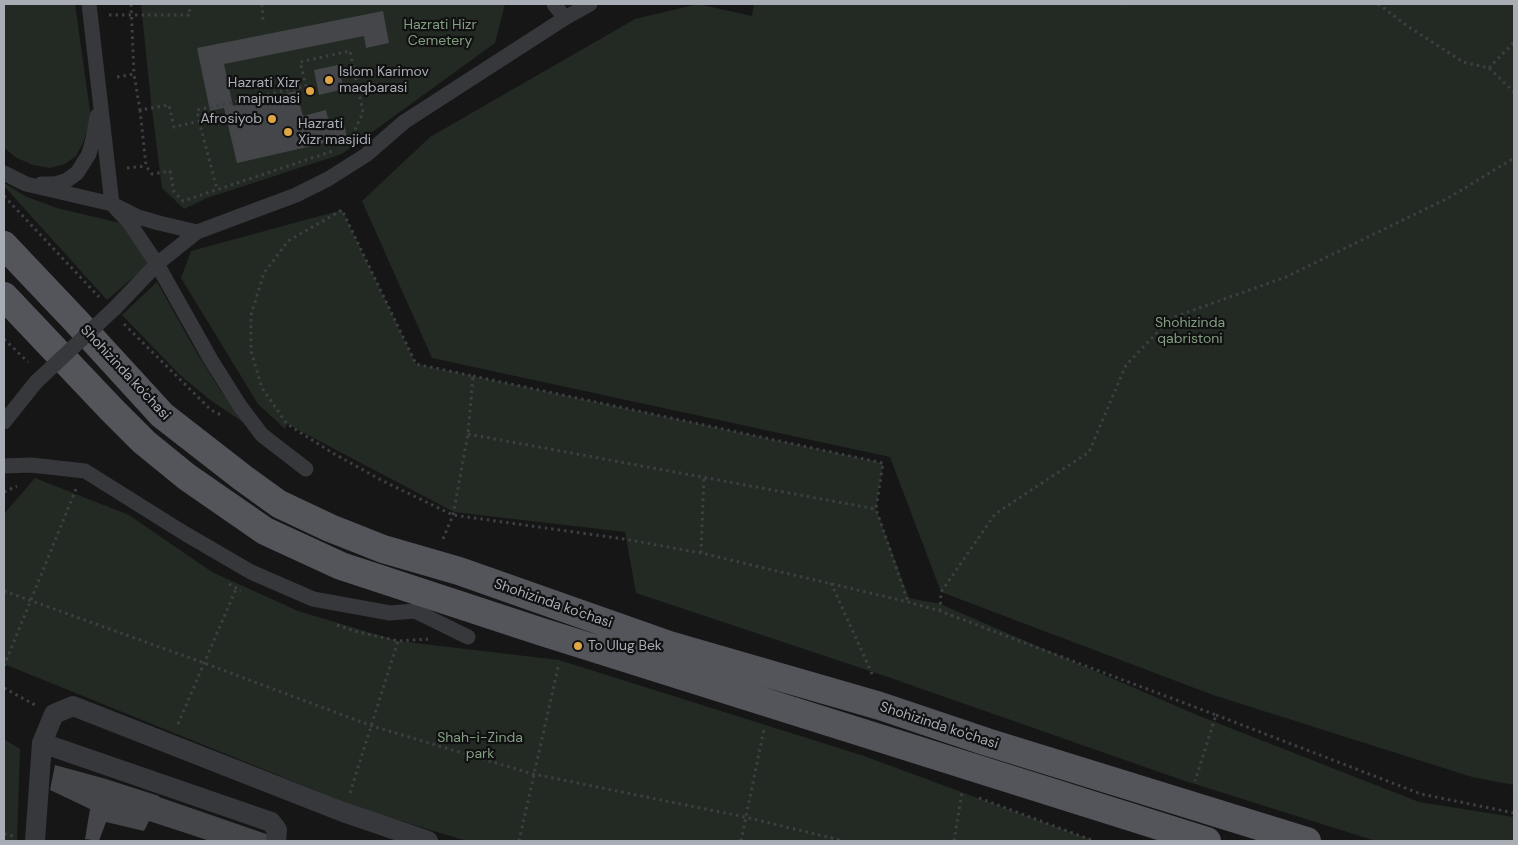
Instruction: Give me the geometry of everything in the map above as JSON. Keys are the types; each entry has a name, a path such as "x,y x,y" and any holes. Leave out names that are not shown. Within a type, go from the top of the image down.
{"main road":[{"name":"Shohizinda ko'chasi","path":"4,245 162,416 235,473 279,504 330,528 384,549 459,571 669,645 880,706 987,742 1308,841"},
{"name":"Shohizinda ko'chasi","path":"4,296 110,409 144,442 187,477 265,531 341,566 568,640 1207,841"}],"street":[{"path":"554,4 565,18"},
{"path":"4,422 36,382 115,308 157,264 197,232 296,195 328,179 366,155 404,122 565,18 590,4"},
{"path":"90,9 112,204 128,221 157,264 211,360 262,435 306,469"},
{"path":"26,184 54,184 67,180 77,173 89,154 94,139 99,86"},
{"path":"4,173 26,184 112,204 138,217 197,232"},
{"path":"4,466 30,465 85,471 184,533 251,572 313,599 390,614 415,611 468,638"},
{"path":"35,841 42,743 54,714 73,706 343,812 428,841"},
{"path":"42,743 271,822 277,830 276,841"}],"path":[{"path":"131,4 134,74 146,166 152,174 170,171 174,192 183,200 334,151"},
{"path":"90,9 132,15 190,15 189,4"},
{"path":"262,4 263,20"},
{"path":"1124,4 1130,4"},
{"path":"1378,4 1463,62 1489,68 1514,92"},
{"path":"1489,68 1514,42"},
{"path":"217,189 197,110 306,86 300,62 350,51 363,112 354,132"},
{"path":"99,86 134,74"},
{"path":"140,110 169,105 174,127 199,121"},
{"path":"940,611 942,592 995,514 1089,452 1126,365 1171,318 1286,276 1450,197 1514,158"},
{"path":"908,602 876,509 883,463 416,364 342,210 288,242 264,273 251,316 251,351 262,388 287,424 331,452 453,516 701,553 908,602 940,611 1421,794 1514,813"},
{"path":"443,540 453,516 468,434 473,376"},
{"path":"468,434 876,509"},
{"path":"701,553 704,476"},
{"path":"4,666 80,481"},
{"path":"831,583 875,680"},
{"path":"170,743 236,589"},
{"path":"4,592 204,663 372,726 533,774 745,817 844,841"},
{"path":"343,812 398,641"},
{"path":"519,841 559,660"},
{"path":"4,688 54,714"},
{"path":"1195,782 1216,716"},
{"path":"741,841 764,726"},
{"path":"954,841 962,792"}],"green space":[{"path":"4,4 75,4 90,111 83,143 76,156 65,164 50,168 33,165 17,158 4,148"},
{"name":"Afrosiyob","path":"141,4 505,4 495,43 342,154 207,198 184,209 162,188"},
{"name":"Shohizinda qabristoni","path":"698,4 752,16 754,4 1514,4 1514,785 1472,777 1213,695 941,592 890,457 432,358 362,201 430,137 635,19"},
{"path":"4,183 27,197 57,208 120,223 149,264 107,300 4,186"},
{"path":"342,210 416,364 883,463 876,509 909,598 940,604 1197,715 1419,802 1514,817 1514,841 1376,841 1182,780 885,676 636,593 625,532 454,512 287,424 285,429 258,404 181,278 191,251"},
{"path":"157,282 197,353 244,423 209,399 179,374 122,315"},
{"name":"Shah-i-Zinda park","path":"35,478 129,515 212,572 298,611 398,641 559,660 864,756 1094,841 467,841 364,810 4,664 4,514"},
{"path":"4,739 20,749 17,841 4,841"}],"building":[{"path":"383,11 389,43 366,48 364,36 224,64 233,106 296,91 303,116 326,110 330,127 344,124 347,138 237,163 224,108 210,111 197,48"},
{"name":"Islom Karimov maqbarasi","path":"338,65 344,89 319,95 314,70"},
{"path":"55,765 159,796 272,836 270,841 210,841 149,821 144,831 106,822 99,841 85,839 90,809 50,790"}],"place":[{"name":"Islom Karimov maqbarasi","path":"329,80"},
{"name":"Hazrati Xizr majmuasi","path":"310,91"},
{"name":"Afrosiyob","path":"272,119"},
{"name":"Hazrati Xizr masjidi","path":"288,132"},
{"name":"To Ulug Bek","path":"578,646"}],"park label":[{"name":"Hazrati Hizr Cemetery","path":"440,33"}]}
